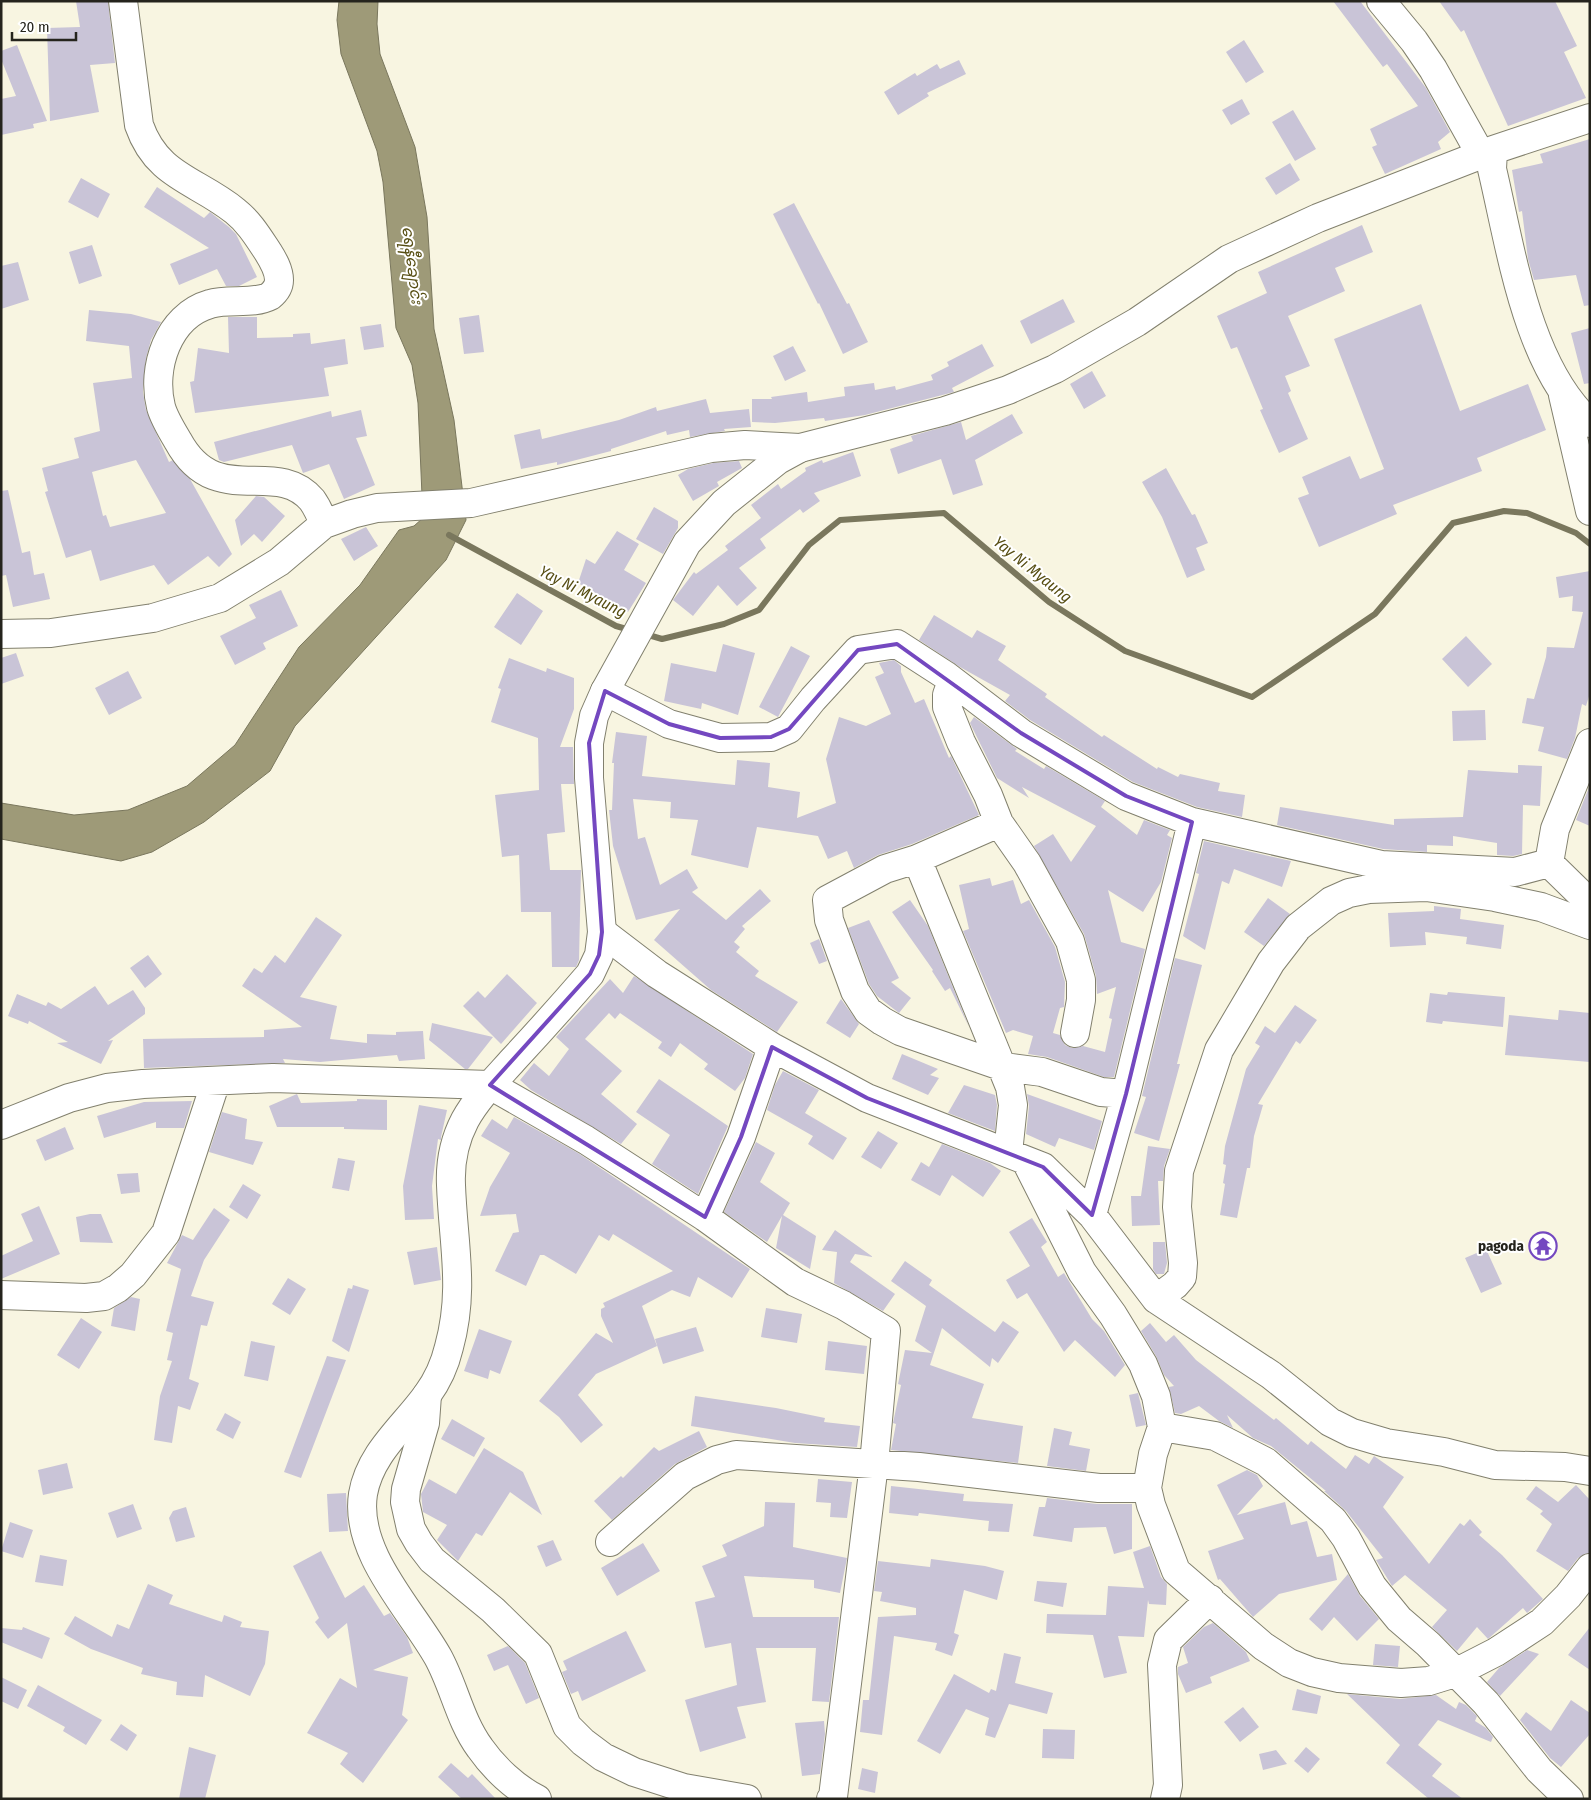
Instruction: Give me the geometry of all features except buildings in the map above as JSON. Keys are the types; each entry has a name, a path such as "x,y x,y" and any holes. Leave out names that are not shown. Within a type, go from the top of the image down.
{"street":[{"path":"123,1 139,125 145,143 168,168 235,211 255,231 278,273 277,288 270,295 258,299 210,304 194,311 179,325 167,341 160,363 158,386 162,408 179,443 202,470 216,478 232,482 262,480 281,483 297,490 313,502 324,524"},
{"path":"1381,1 1414,41 1433,68 1488,158"},
{"path":"1402,1 1422,25 1438,51 1488,158 1530,325 1563,395 1590,511"},
{"path":"1,634 51,633 152,618 220,598 279,562 324,524 378,508 471,503 711,448 745,445 800,448 945,411 1008,390 1054,369 1137,322 1230,259 1318,218 1488,158 1590,118"},
{"path":"1563,395 1590,423"},
{"path":"537,1799 526,1793 496,1768 479,1747 463,1716 439,1659 413,1614 383,1575 371,1549 365,1524 363,1496 369,1474 392,1435 427,1395 442,1370 457,1313 459,1281 450,1183 451,1164 456,1142 465,1119 490,1085 590,974 599,954 602,932 589,761 594,716 605,691 687,543 724,503 749,481 800,448"},
{"path":"605,691 669,724 720,738 772,737 789,729 813,699 858,650 897,644 952,681 1022,733 1126,796 1192,822 1381,865 1515,872 1549,863"},
{"path":"952,681 947,695 948,708 961,742 1000,823 1027,863 1070,941 1081,980 1081,1000 1075,1032"},
{"path":"1549,863 1555,829 1590,743"},
{"path":"1092,1215 1126,1094 1192,822"},
{"path":"1000,823 918,858 885,869 827,900 829,920 855,991 868,1011 900,1031 1004,1067 1042,1072 1102,1092 1126,1094"},
{"path":"918,858 1004,1067 1013,1105 1016,1157 1082,1272 1113,1315 1143,1364 1156,1396 1162,1427 1153,1454 1147,1488 1150,1505 1176,1571 1263,1646 1288,1662 1312,1672 1340,1678 1401,1683 1429,1681 1455,1674 1496,1652 1542,1622 1568,1596 1590,1568"},
{"path":"1549,863 1590,903"},
{"path":"1156,1298 1175,1285 1182,1276 1183,1263 1177,1207 1179,1171 1219,1050 1271,962 1298,927 1331,901 1349,893 1369,889 1426,887 1495,897 1532,905 1590,925"},
{"path":"602,932 657,974 772,1047 867,1098 1043,1167 1092,1215 1156,1298 1270,1375 1330,1422 1352,1433 1386,1443 1444,1452 1495,1465 1565,1467 1590,1471"},
{"path":"705,1217 741,1137 772,1047"},
{"path":"1,1125 68,1098 107,1088 273,1078 490,1085 586,1140 705,1217 795,1282 843,1305 886,1332 874,1464 834,1788 831,1799"},
{"path":"1,1295 86,1298 104,1296 118,1288 133,1275 166,1233 216,1081"},
{"path":"427,1395 425,1423 406,1496 407,1516 419,1543 432,1560 493,1610 538,1654 568,1726 583,1742 603,1757 634,1772 684,1788 747,1799"},
{"path":"1162,1427 1215,1436 1266,1462 1333,1520 1346,1538 1372,1586 1399,1619 1428,1644 1455,1674 1486,1703 1539,1770 1569,1799"},
{"path":"610,1542 685,1476 717,1460 736,1455 919,1467 1099,1488 1147,1488"},
{"path":"1165,1799 1168,1785 1162,1665 1168,1640 1210,1599"}],"highlighted area":[{"path":"897,644 1021,733 1126,796 1192,822 1126,1094 1092,1215 1043,1167 867,1098 772,1047 741,1137 705,1217 490,1085 590,974 599,955 602,932 589,743 605,691 669,724 720,738 771,737 789,729 858,650"}],"water":[{"name":"ရေနီချောင်း","path":"339,1 378,1 377,24 380,54 415,147 427,217 434,329 454,420 466,520 446,560 295,726 270,771 204,822 152,852 121,861 1,839 1,803 74,815 128,810 187,786 235,745 299,647 360,585 399,530 414,526 423,518 418,403 412,365 396,328 383,182 377,151 341,54 337,20"}],"waterway":[{"name":"Yay Ni Myaung","path":"645,634 662,639 724,624 759,610 809,545 840,520 944,513 1049,602 1125,651 1252,697 1375,614 1453,523 1504,511 1527,513 1576,533 1590,544"},
{"name":"Yay Ni Myaung","path":"449,535 616,626 630,630"}],"place":[{"name":"pagoda","path":"1543,1246"}]}
